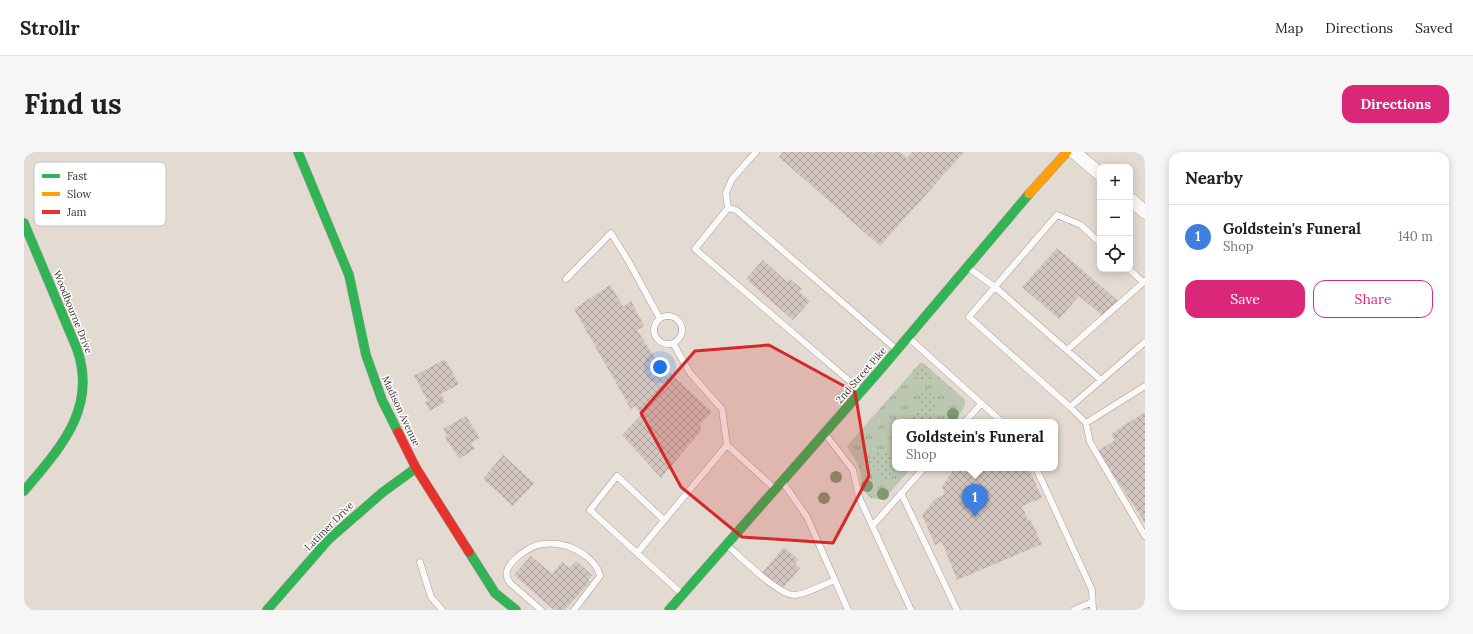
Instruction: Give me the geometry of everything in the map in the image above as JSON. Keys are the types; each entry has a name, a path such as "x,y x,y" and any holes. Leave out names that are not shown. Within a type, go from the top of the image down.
{"street":[{"name":"Madison Avenue","path":"298,152 349,276 366,355 382,400 416,468 449,521 495,593 516,610"},
{"name":"2nd Street Pike","path":"669,610 825,433 1011,215 1067,152"},
{"path":"1074,152 1097,171"},
{"path":"1131,200 1145,212"},
{"name":"Woodbourne Drive","path":"24,223 58,300 81,361 83,376 82,397 71,430 57,451 24,491"},
{"name":"Latimer Drive","path":"267,610 329,539 383,492 416,468"}],"lane":[{"path":"756,152 732,179 726,193 728,208 695,249 861,391"},
{"path":"728,208 736,210 897,350"},
{"path":"1097,240 1081,226 1057,215 969,317 1070,407 1086,424 1090,442 1145,536"},
{"path":"566,279 611,233 629,262 660,319"},
{"path":"967,267 995,287 1101,380"},
{"path":"1067,350 1144,281 1133,272"},
{"path":"672,316 676,318 681,325 682,329 680,337 673,343 664,342 656,336 655,327 660,319 663,317 672,316"},
{"path":"908,337 998,419"},
{"path":"1070,407 1145,342"},
{"path":"673,343 690,373 722,409 726,445 775,489"},
{"path":"1086,424 1145,386"},
{"path":"968,419 981,404"},
{"path":"825,433 853,470 859,497 911,610"},
{"path":"637,553 726,445"},
{"path":"873,525 921,471"},
{"path":"1037,471 1092,590 1093,610"},
{"path":"664,520 617,476 590,510 683,595"},
{"path":"782,481 807,517 848,610"},
{"path":"901,493 957,610"},
{"path":"541,610 510,583 507,577 507,572 511,564 520,554 529,548 542,544 557,544 570,547 580,552 599,569 600,576 596,584 574,610"},
{"path":"726,545 776,588 788,595 797,596 835,580"},
{"path":"420,562 431,597 442,610"},
{"path":"1074,610 1092,602"}],"highlighted area":[{"path":"769,345 855,392 869,476 833,543 742,537 681,487 641,413 695,351"}],"green space":[{"path":"920,363 923,363 964,399 965,406 955,419 892,419 892,471 908,471 887,496 880,499 870,497 864,490 860,469 847,446"},
{"path":"920,365 932,373 933,375 930,379 920,379 912,376 914,369"},
{"path":"928,389 934,393 935,406 933,419 905,419 916,411 920,403 922,392"},
{"path":"884,451 892,452 892,471 894,471 890,479 883,479 879,471 869,463 871,453"}],"building":[{"path":"783,152 900,152 907,158 912,152 964,152 880,246 779,157"},
{"path":"1057,248 1118,301 1104,317 1079,296 1059,319 1022,287"},
{"path":"763,260 787,282 790,279 802,289 799,292 810,301 793,320 746,279"},
{"path":"610,285 623,306 631,301 644,326 637,330 657,361 653,363 663,378 670,373 712,412 700,424 701,431 661,478 622,435 642,414 634,406 631,409 574,309"},
{"path":"445,359 459,384 441,394 445,402 430,411 425,402 428,401 414,376"},
{"path":"1145,412 1145,523 1098,451 1115,440 1111,434"},
{"path":"466,416 480,438 471,443 475,449 459,459 445,437 447,436 443,429"},
{"path":"503,455 534,483 513,506 483,479"},
{"path":"953,471 1030,471 1042,498 1022,506 1028,520 1030,519 1042,544 957,580 942,542 935,545 922,515 935,499 945,494 942,486"},
{"path":"784,547 799,560 795,564 800,568 782,589 763,572"},
{"path":"531,556 552,574 562,562 569,568 576,561 592,575 588,580 590,582 565,610 554,610 514,575"}],"traffic: fast":[{"path":"298,152 349,275 366,355 382,400 398,432"},
{"path":"669,610 880,370 1029,194"},
{"path":"24,223 77,349 82,371 82,391 79,409 72,427 50,460 24,491"},
{"path":"267,610 329,539 383,492 416,468"},
{"path":"469,552 495,593 516,610"}],"traffic: slow":[{"path":"1029,194 1067,152"}],"traffic: jam":[{"path":"398,432 416,468 469,552"}],"place":[{"name":"Goldstein's Funeral","path":"975,517"}]}
